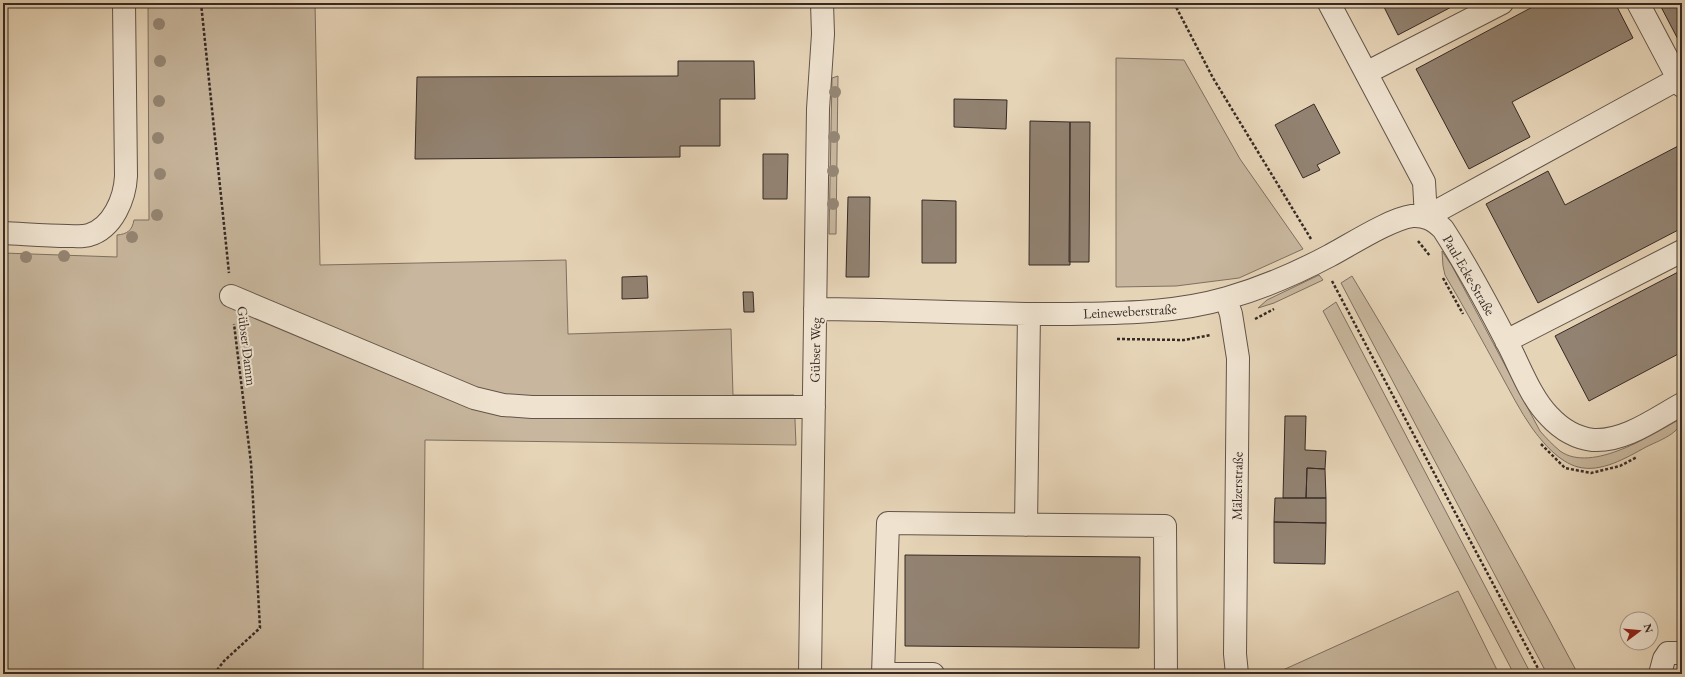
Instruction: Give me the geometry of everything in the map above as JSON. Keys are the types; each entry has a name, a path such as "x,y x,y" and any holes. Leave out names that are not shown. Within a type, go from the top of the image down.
{"street":[{"path":"3,233 87,236 100,230 108,223 118,207 124,191 126,176 124,3"},
{"name":"Gübser Weg","path":"810,674 818,109 823,34 822,3"},
{"path":"1329,3 1424,182 1426,217 1680,82 1638,3"},
{"path":"1366,73 1502,3"},
{"name":"Leineweberstraße","path":"815,309 1029,314 1154,312 1180,309 1226,299 1292,274 1399,220 1413,216 1426,217"},
{"name":"Paul-Ecke-Straße","path":"1426,217 1443,229 1506,341 1539,405 1548,416 1568,433 1593,440 1606,439 1635,430 1682,404"},
{"path":"1506,341 1682,251"},
{"path":"231,296 474,398 489,402 532,407 814,407"},
{"name":"Mälzerstraße","path":"1226,299 1231,314 1238,358 1235,654 1238,674"},
{"path":"1026,525 1029,314"},
{"path":"933,674 883,674 888,524 1164,526 1166,674"},
{"path":"1660,674 1664,659 1668,653 1682,653"}],"path":[{"name":"Gübser Damm","path":"201,3 231,296 251,463 260,628 224,661 214,674"},
{"path":"1174,3 1213,78 1302,224 1322,260 1541,674"}],"shaded area":[{"path":"148,3 315,3 320,265 566,260 568,334 731,329 733,395 794,395 796,445 425,440 423,674 3,674 3,253 117,257 117,235 124,234 128,231 132,227 134,220 149,220"},
{"path":"1116,58 1184,60 1240,159 1303,249 1239,278 1176,286 1116,287"},
{"path":"838,76 836,234 829,234 832,78"},
{"path":"1442,251 1452,266 1540,431 1560,451 1573,457 1588,458 1605,455 1639,442 1682,418 1678,428 1663,439 1622,460 1604,466 1596,468 1578,467 1564,461 1546,446 1536,434 1515,401 1445,275"},
{"path":"1319,275 1323,280 1274,303 1258,308 1267,300"},
{"path":"1352,276 1411,374 1468,474 1578,674 1547,674 1341,283"},
{"path":"1336,302 1531,674 1514,674 1323,311"},
{"path":"1458,591 1499,674 1274,674"}],"building":[{"path":"1382,3 1459,3 1398,35"},
{"path":"1540,3 1615,3 1633,38 1512,102 1530,137 1469,169 1416,69"},
{"path":"1659,3 1682,3 1682,47"},
{"path":"678,61 754,61 755,99 720,99 720,146 680,146 680,157 415,159 417,77 678,76"},
{"path":"954,99 1007,100 1006,129 954,127"},
{"path":"1314,104 1340,153 1317,165 1320,170 1303,178 1275,125"},
{"path":"1030,121 1070,122 1070,265 1029,265"},
{"path":"1070,122 1090,122 1089,262 1069,262"},
{"path":"1682,144 1682,228 1538,303 1486,204 1548,171 1565,205"},
{"path":"763,154 788,154 787,199 763,199"},
{"path":"848,197 870,197 869,277 846,277"},
{"path":"922,200 956,201 956,263 922,263"},
{"path":"1682,270 1682,352 1589,401 1555,336"},
{"path":"647,276 648,298 622,299 622,277"},
{"path":"743,292 753,292 754,312 744,312"},
{"path":"1285,416 1306,416 1305,450 1326,451 1325,469 1307,468 1306,498 1283,498"},
{"path":"1307,468 1325,469 1326,498 1306,498"},
{"path":"1275,498 1326,498 1326,523 1274,522"},
{"path":"1274,522 1326,523 1325,564 1274,563"},
{"path":"905,555 1140,557 1139,648 905,646"}]}
